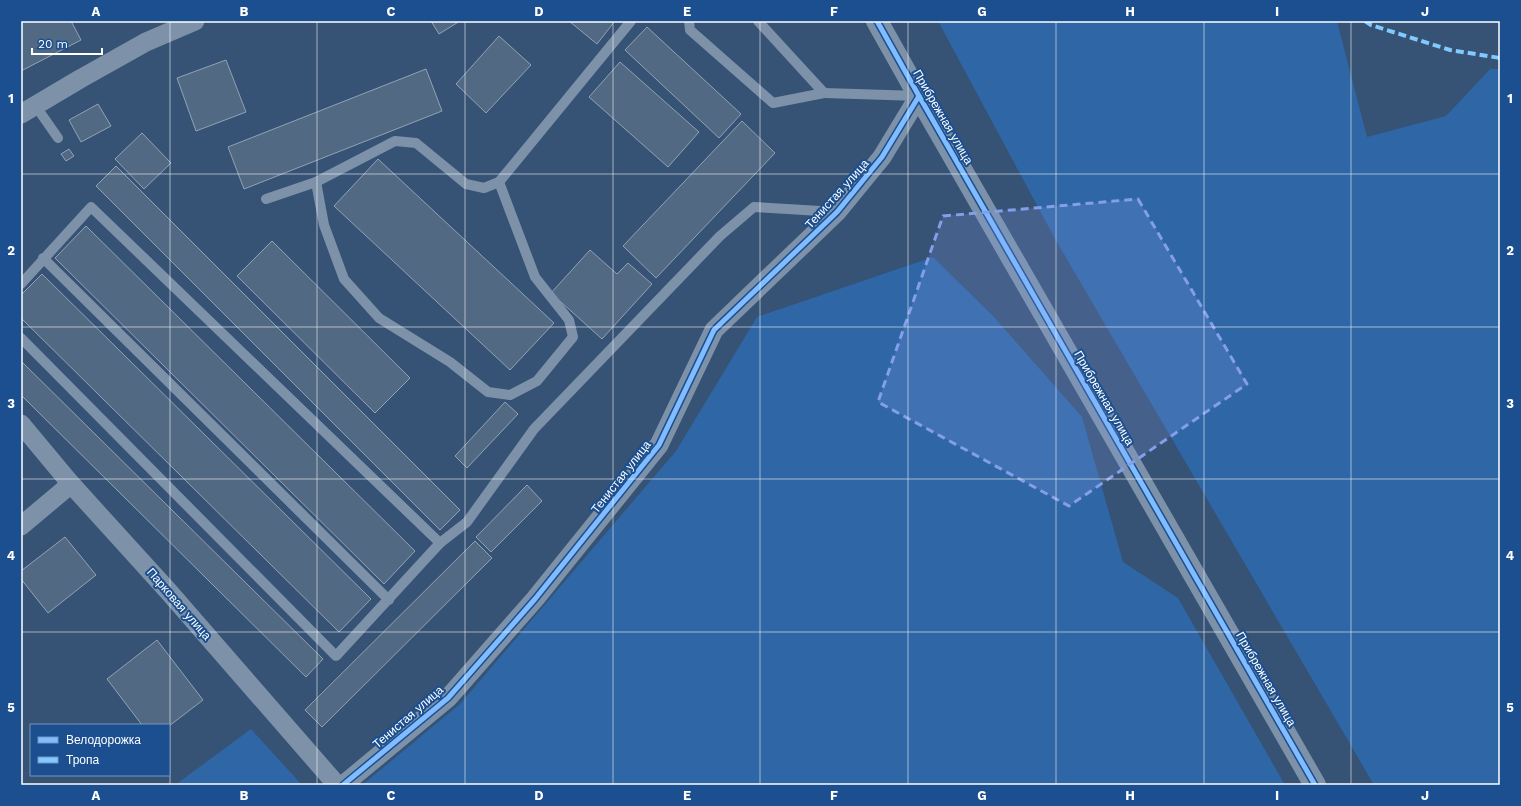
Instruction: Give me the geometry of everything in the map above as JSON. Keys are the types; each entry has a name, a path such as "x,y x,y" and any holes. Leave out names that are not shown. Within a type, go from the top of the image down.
{"street":[{"path":"28,110 146,42 195,21"},
{"name":"Прибрежная улица","path":"877,21 1315,785"},
{"name":"Тенистая улица","path":"343,785 448,698 535,599 658,446 714,330 837,212 882,157 919,96"},
{"name":"Парковая улица","path":"21,424 71,484 169,592 337,785"},
{"path":"21,526 71,484"}],"lane":[{"path":"266,199 316,182 395,141 416,143 466,184 484,188 499,182 631,21"},
{"path":"689,21 690,30 773,103 824,93 919,96"},
{"path":"758,21 824,93"},
{"path":"28,110 58,138"},
{"path":"316,182 324,225 344,280 379,318 450,362 488,392 510,394 537,381 573,337 569,320 535,278 499,182"},
{"path":"21,284 43,258 91,207 440,543"},
{"path":"21,338 336,656 440,543 466,522 534,429 720,236 754,207 837,212"},
{"path":"43,258 389,600"}],"highlighted area":[{"path":"1138,199 1247,384 1069,506 878,402 943,216"}],"shaded area":[{"path":"938,21 1337,21 1367,137 1446,116 1490,69 1500,69 1500,785 1374,785 1054,237"},
{"path":"933,257 994,317 1082,417 1123,562 1178,598 1285,785 362,785 460,704 676,451 757,317"},
{"path":"251,729 302,785 175,785"}],"building":[{"path":"21,21 71,21 81,40 21,71"},
{"path":"431,21 460,21 439,34"},
{"path":"569,21 615,21 597,44"},
{"path":"647,27 741,114 719,138 625,50"},
{"path":"499,36 531,65 486,113 456,84"},
{"path":"226,60 246,112 196,131 177,78"},
{"path":"620,62 699,132 668,167 589,97"},
{"path":"426,69 442,111 244,189 228,147"},
{"path":"98,104 111,126 81,142 69,120"},
{"path":"742,121 775,153 656,278 623,246"},
{"path":"142,133 171,163 144,189 115,159"},
{"path":"69,149 74,156 66,161 61,154"},
{"path":"378,159 554,323 510,370 334,206"},
{"path":"116,166 460,510 440,530 96,186"},
{"path":"86,226 415,551 384,584 55,258"},
{"path":"272,241 410,378 375,413 237,276"},
{"path":"590,250 617,274 628,263 652,284 602,339 551,293"},
{"path":"42,274 371,599 339,632 21,318 21,295"},
{"path":"21,361 323,659 306,677 21,395"},
{"path":"505,402 518,414 467,468 455,456"},
{"path":"527,485 542,501 491,552 476,537"},
{"path":"65,537 96,575 48,613 21,579 21,571"},
{"path":"475,541 492,558 322,727 305,710"},
{"path":"157,640 203,700 170,725 170,724 141,724 107,679"}],"marked path":[{"path":"1365,21 1371,25 1450,50 1500,58"}],"cycle path":[{"path":"877,21 1315,785"},
{"path":"343,785 448,698 535,599 659,445 714,330 837,212 882,157 919,96"}]}
